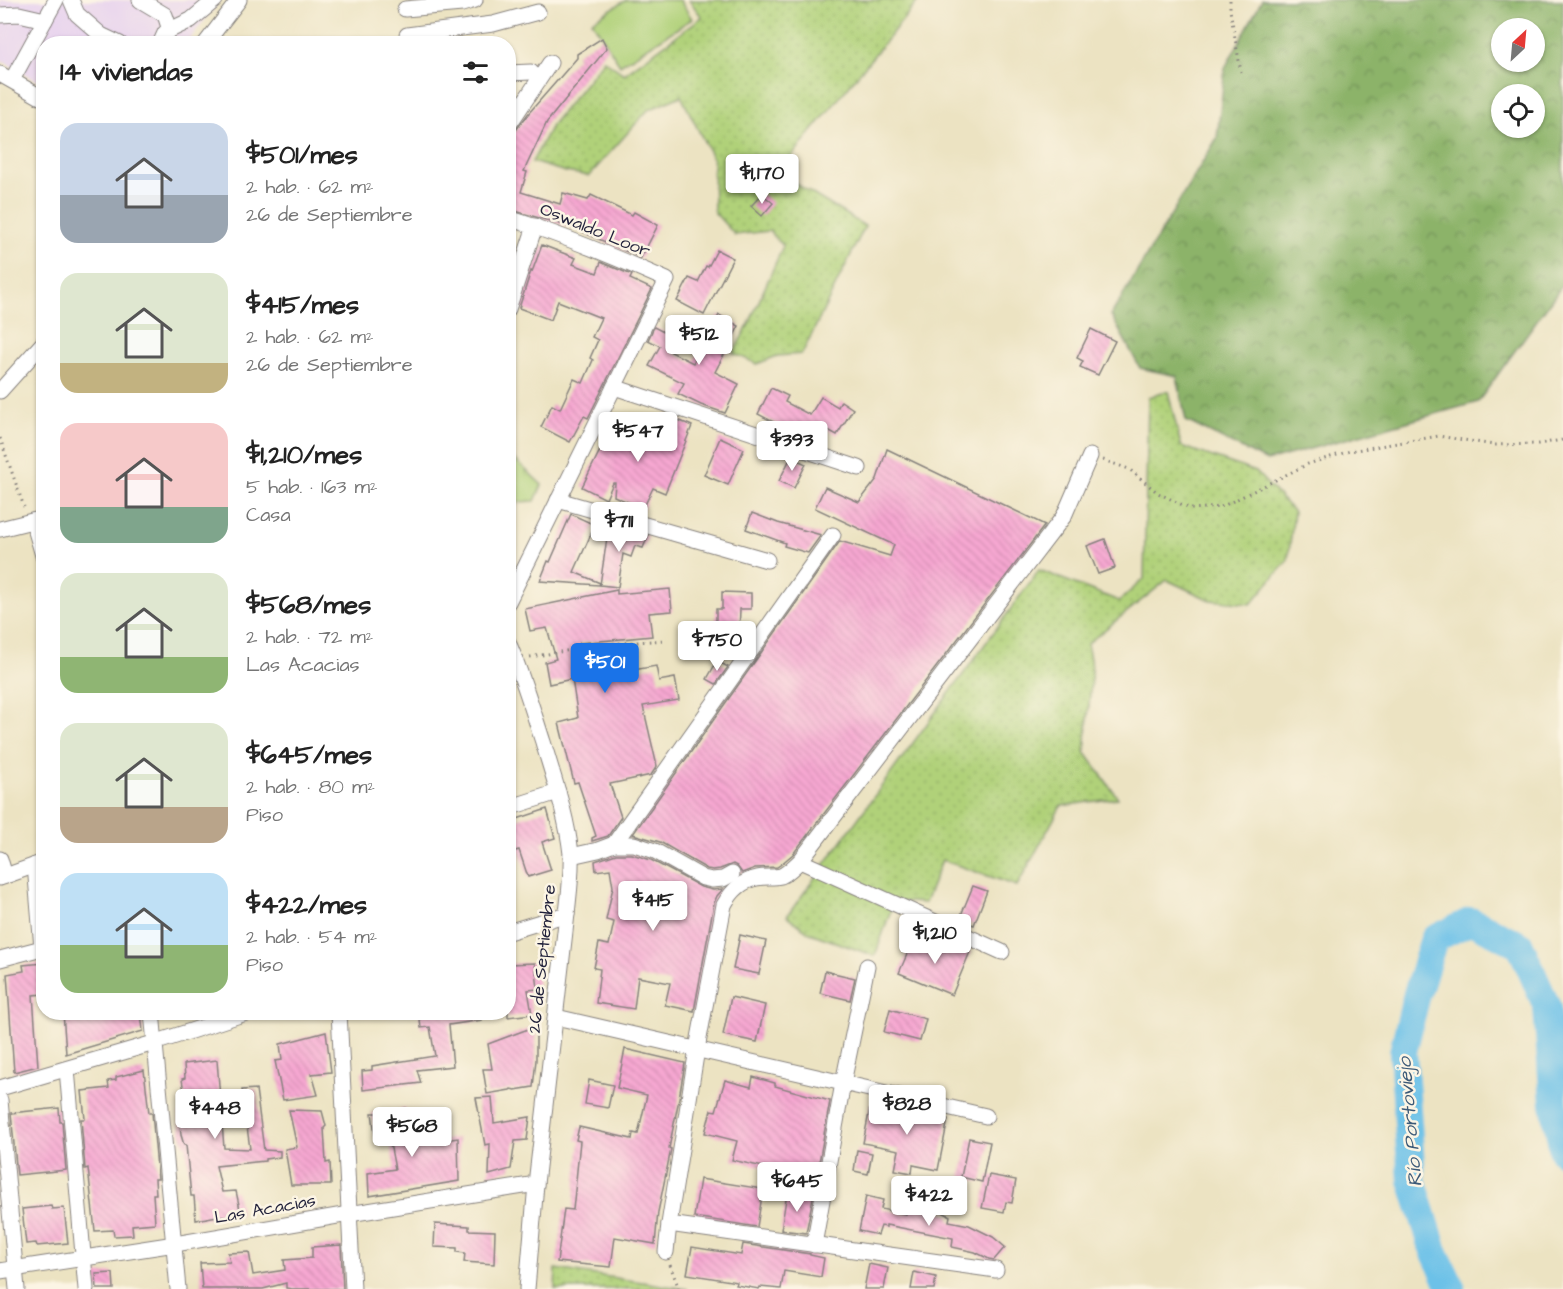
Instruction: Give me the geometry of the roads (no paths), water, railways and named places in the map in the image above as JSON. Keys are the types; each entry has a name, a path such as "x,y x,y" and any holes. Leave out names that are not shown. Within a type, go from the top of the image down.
{"street":[{"path":"36,94 6,77 56,0"},
{"path":"71,0 77,14 105,36"},
{"path":"140,0 165,15 170,30"},
{"path":"164,36 165,33 190,20 214,0"},
{"path":"211,36 238,0"},
{"path":"407,36 405,4 462,4 475,0"},
{"path":"424,36 493,24 538,12"},
{"path":"0,15 19,14 45,20"},
{"path":"516,114 550,63"},
{"path":"516,73 531,72"},
{"name":"Oswaldo Loor","path":"516,220 609,254 667,280 614,387"},
{"path":"516,284 535,226"},
{"path":"0,391 36,351"},
{"path":"516,586 614,387 859,468"},
{"path":"666,1252 697,1049 724,905 730,893 743,882 784,875 800,861 1064,516 1090,456"},
{"path":"558,500 766,560"},
{"path":"0,529 35,520"},
{"path":"614,844 833,535"},
{"name":"26 de Septiembre","path":"516,682 558,792 566,822 571,856 567,914 536,1184 527,1289"},
{"path":"516,805 558,792"},
{"path":"571,856 614,844 634,844 655,851 703,878 723,879 732,874"},
{"path":"0,859 2,877 36,865"},
{"path":"800,861 1002,952"},
{"path":"516,930 567,914"},
{"path":"0,959 36,950"},
{"path":"814,1245 867,966"},
{"path":"556,1017 986,1116"},
{"path":"153,1020 178,1289"},
{"path":"0,1088 224,1020"},
{"path":"339,1020 353,1289"},
{"path":"67,1069 86,1289"},
{"path":"0,1100 8,1269 17,1289"},
{"name":"Las Acacias","path":"8,1269 175,1244 536,1184"},
{"path":"669,1224 996,1270"}],"waterway":[{"name":"Río Portoviejo","path":"1452,1289 1434,1251 1412,1180 1403,1052 1417,994 1434,939 1471,921 1520,945 1547,1007 1554,1104 1563,1152"}]}
